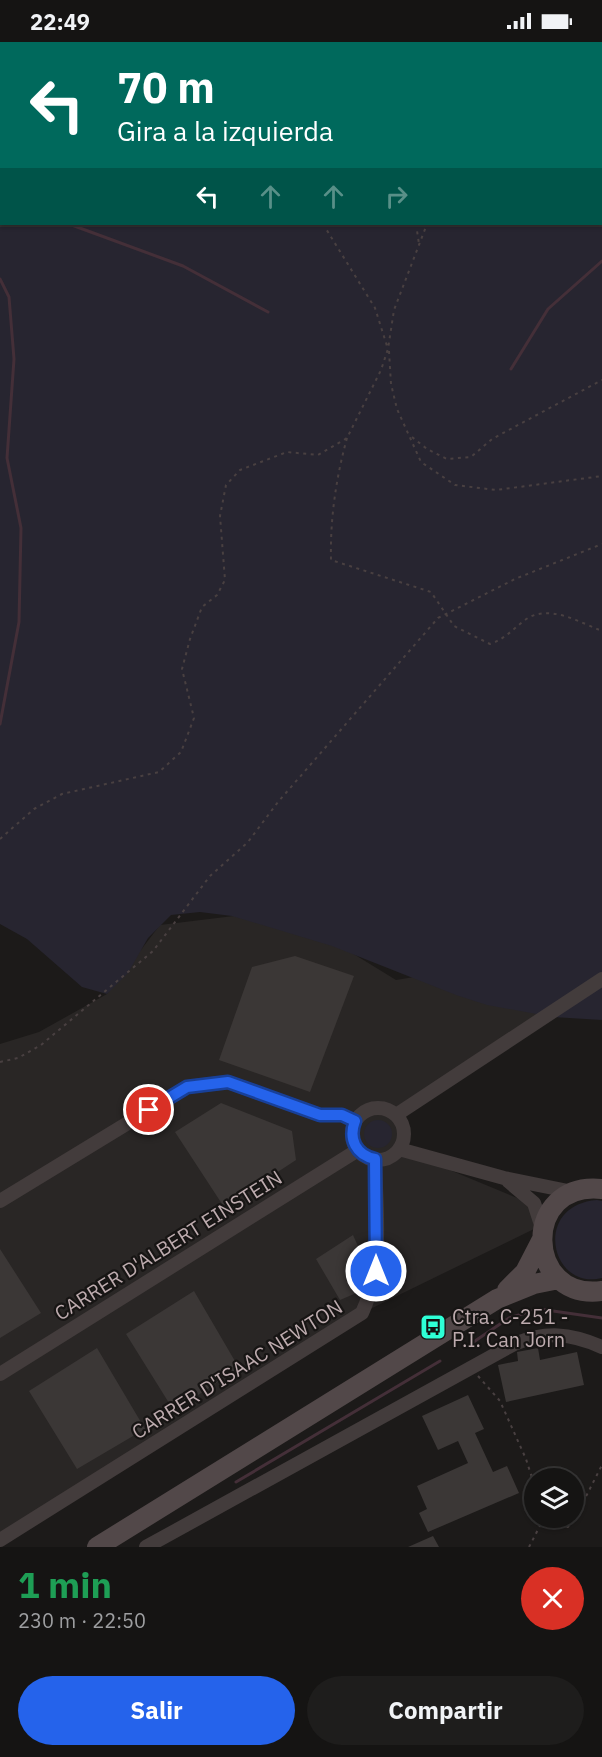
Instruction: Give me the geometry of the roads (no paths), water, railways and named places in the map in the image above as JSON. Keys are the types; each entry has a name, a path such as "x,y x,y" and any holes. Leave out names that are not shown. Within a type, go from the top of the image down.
{"main road":[{"path":"497,1299 525,1272 553,1206 573,1192 586,1188 602,1189"},
{"path":"542,1235 549,1268 559,1278 581,1290 602,1291"},
{"path":"98,1547 497,1299 534,1284 559,1278"}],"street":[{"path":"396,1115 602,980"},
{"path":"0,1201 187,1087 228,1082 320,1115 342,1115 355,1121"},
{"path":"374,1108 390,1111 396,1115 404,1135 399,1149 392,1155 375,1159 358,1150 352,1136 355,1121 360,1115 374,1108"},
{"path":"399,1149 504,1178 573,1192"},
{"name":"CARRER D'ALBERT EINSTEIN","path":"0,1374 358,1150"},
{"name":"CARRER D'ISAAC NEWTON","path":"0,1540 362,1313 370,1296 376,1271 375,1159"},
{"path":"504,1178 524,1192 534,1203 542,1235"},
{"path":"146,1547 513,1344 542,1334 566,1334 602,1347"}],"waterway":[{"path":"72,225 183,266 268,312"},
{"path":"511,369 548,309 602,261"},
{"path":"0,279 9,297 14,359 7,458 21,528 19,622 0,724"},
{"path":"472,1343 509,1318 539,1309 602,1318"},
{"path":"236,1482 440,1361"}],"place":[{"name":"Ctra. C-251 - P.I. Can Jorn","path":"433,1327"}]}
